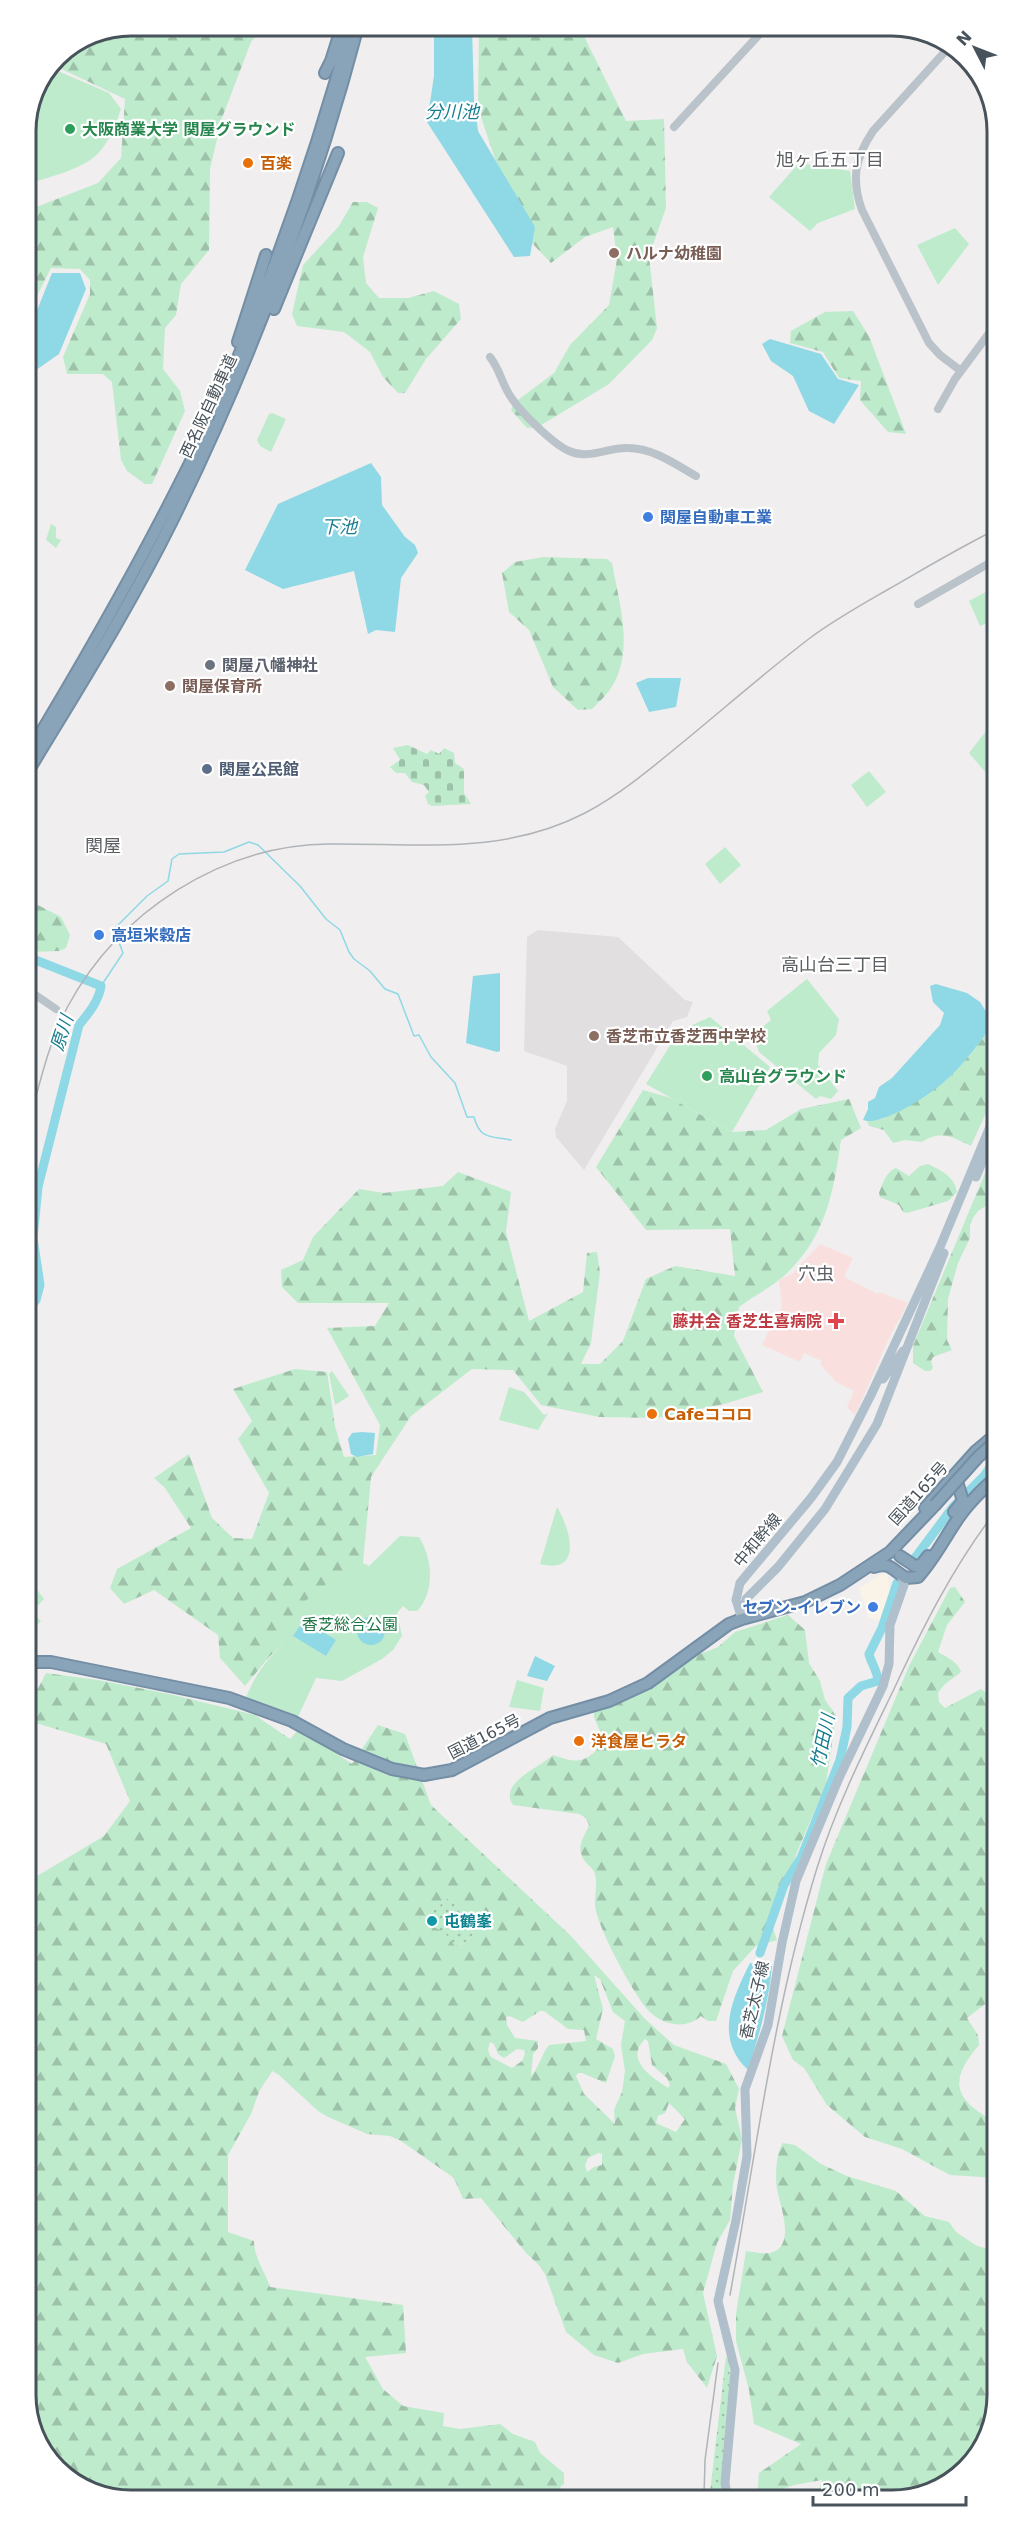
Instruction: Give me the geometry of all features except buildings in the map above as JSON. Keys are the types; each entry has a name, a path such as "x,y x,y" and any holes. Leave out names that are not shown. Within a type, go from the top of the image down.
{"highway":[{"path":"325,73 339,36"},
{"name":"西名阪自動車道","path":"168,520 262,300 289,227 348,36"},
{"name":"西名阪自動車道","path":"36,757 168,520 245,363 284,265 310,189 355,36"},
{"path":"245,363 253,359 338,153"},
{"path":"215,410 214,405 246,321 266,255"},
{"name":"西名阪自動車道","path":"36,741 154,545"},
{"name":"国道165号","path":"862,1572 900,1537 955,1474 987,1443"},
{"path":"987,1449 935,1505 917,1531 895,1554 892,1567 906,1577 918,1577 934,1559 959,1516 987,1482"},
{"path":"895,1554 909,1564 921,1565 962,1497 955,1474"},
{"path":"979,1492 987,1485"},
{"path":"900,1537 892,1546 906,1577"},
{"name":"国道165号","path":"36,1662 51,1662 229,1698 292,1721 374,1764 424,1775 452,1770 550,1718 629,1693 648,1683 715,1634 742,1618 805,1602 895,1554"},
{"name":"国道165号","path":"862,1572 878,1565 892,1567"}],"main road":[{"name":"中和幹線","path":"742,1618 736,1600 740,1583 805,1507 837,1462 872,1395 940,1247 987,1134"},
{"name":"中和幹線","path":"742,1618 746,1599 805,1536 878,1425 941,1260 987,1151"},
{"path":"872,1395 876,1393 911,1339"},
{"name":"香芝太子線","path":"726,2490 735,2370 718,2301 747,2156 746,2089 768,2025 782,1943 796,1881 839,1778 883,1686 889,1664 890,1625 901,1598 908,1590 906,1577"}],"street":[{"path":"674,127 758,36"},
{"path":"944,52 868,139 857,163 855,192 929,343 945,360 960,371"},
{"path":"938,409 942,398 960,371 987,336"},
{"path":"490,357 500,372 512,399 556,442 570,452 591,454 626,447 646,450 696,476"},
{"path":"918,604 987,564"},
{"path":"36,995 56,1009"}],"shaded area":[{"name":"香芝市立香芝西中学校","path":"538,930 618,937 685,1000 693,1002 687,1017 673,1021 584,1170 556,1137 555,1129 567,1101 567,1066 524,1051 527,937"},
{"name":"藤井会 香芝生喜病院","path":"820,1244 853,1258 844,1277 878,1294 879,1292 908,1303 890,1336 855,1415 847,1407 854,1391 836,1382 820,1364 822,1361 804,1353 800,1362 762,1345 782,1306 779,1280 792,1274"},
{"path":"887,1571 890,1594 880,1620 869,1618 859,1588"}],"green space":[{"path":"256,36 251,42 222,118 210,169 209,250 181,284 176,315 165,328 163,369 180,391 185,411 152,484 145,484 127,471 121,460 112,382 103,374 67,374 63,357 90,294 90,280 80,269 51,268 36,298 36,207 98,183 121,158 125,99 60,68 78,52 95,43 113,38"},
{"path":"479,36 584,36 626,121 664,119 666,208 649,256 657,328 652,340 609,384 538,427 527,428 511,410 514,403 554,373 570,345 609,305 617,259 613,227 585,237 551,263 529,240 508,198 478,108"},
{"name":"大阪商業大学 関屋グラウンド","path":"58,71 109,93 121,109 107,142 93,158 36,181 36,125 39,106 46,89"},
{"path":"799,163 850,171 855,209 818,223 810,231 769,197"},
{"path":"353,202 367,202 378,208 363,257 366,283 379,298 408,298 434,291 459,304 461,319 426,359 405,393 398,393 383,377 370,352 344,332 297,326 292,314 303,265 339,226"},
{"path":"955,228 969,244 938,285 917,245"},
{"path":"853,311 869,336 906,434 888,432 860,400 861,381 839,378 823,352 790,343 791,331 825,312"},
{"path":"272,413 286,419 271,452 260,446 257,440 269,414"},
{"path":"51,524 56,527 56,538 61,540 56,548 46,540"},
{"path":"543,557 607,559 612,563 623,627 622,658 611,688 592,709 578,710 553,687 529,630 509,612 502,573 515,562"},
{"path":"987,591 987,623 980,626 969,601"},
{"path":"987,730 987,774 969,753"},
{"path":"408,745 427,754 431,750 439,754 444,748 454,753 455,763 464,769 464,793 471,804 432,806 428,804 425,796 429,792 424,785 412,782 405,773 396,773 390,767 400,760 393,748"},
{"path":"869,771 886,792 867,807 851,785"},
{"path":"725,847 741,865 720,884 705,864"},
{"path":"36,904 61,917 70,935 66,948 59,951 36,952"},
{"path":"807,979 839,1019 836,1035 819,1053 818,1065 838,1091 831,1099 820,1096 816,1099 759,1052 753,1035 771,1020 767,1011"},
{"name":"高山台グラウンド","path":"710,1017 770,1067 732,1132 646,1084 679,1031"},
{"path":"987,1033 987,1111 971,1146 947,1136 935,1136 922,1142 905,1140 893,1143 884,1130 869,1126 867,1121 883,1119 967,1058"},
{"path":"643,1090 671,1098 732,1132 766,1130 801,1109 849,1099 861,1128 841,1140 827,1208 804,1254 780,1279 739,1307 734,1336 763,1392 724,1404 657,1418 599,1417 541,1405 513,1370 472,1369 411,1416 371,1477 363,1563 323,1587 283,1644 245,1686 220,1658 218,1635 154,1590 124,1604 110,1588 117,1569 191,1528 165,1488 154,1478 189,1454 212,1518 233,1538 252,1539 269,1493 238,1439 252,1421 233,1389 295,1369 327,1372 335,1426 344,1457 376,1455 380,1425 327,1328 375,1326 389,1303 298,1303 282,1287 281,1270 303,1260 313,1237 359,1189 384,1193 443,1186 458,1172 511,1192 506,1232 529,1321 583,1292 587,1253 597,1252 600,1272 591,1343 581,1364 600,1364 623,1341 646,1279 675,1266 735,1276 730,1229 646,1230 596,1167"},
{"path":"928,1164 943,1172 953,1182 957,1192 948,1201 907,1213 903,1212 899,1205 880,1197 883,1182 893,1170 896,1168 909,1176 920,1166"},
{"path":"987,1168 987,1205 973,1218 970,1238 958,1263 948,1299 947,1340 952,1350 933,1357 931,1361 933,1368 925,1371 913,1363 913,1346"},
{"path":"332,1371 349,1396 335,1405 329,1374"},
{"path":"509,1387 524,1392 544,1415 548,1413 538,1430 499,1420"},
{"path":"557,1507 569,1538 568,1557 563,1563 554,1566 540,1564"},
{"name":"香芝総合公園","path":"400,1536 419,1537 427,1555 430,1575 427,1595 417,1611 409,1611 403,1606 397,1613 402,1636 393,1650 382,1659 342,1681 316,1678 297,1719 245,1700 261,1670 283,1644 292,1617 301,1606 312,1595 338,1577 363,1563 369,1566"},
{"path":"955,1587 965,1602 947,1625 938,1652 955,1663 961,1672 944,1685 938,1693 939,1702 945,1708 981,1689 987,1693 987,2003 967,2018 978,2035 979,2045 962,2070 959,2081 960,2090 965,2099 987,2117 987,2177 950,2175 902,2149 865,2137 827,2105 804,2068 793,2060 782,2036 826,1864 909,1666 950,1588"},
{"path":"36,1588 44,1599 36,1608"},
{"path":"788,1615 805,1630 809,1663 820,1681 825,1700 836,1715 826,1784 797,1852 772,1925 777,1940 756,1946 733,1971 716,2021 708,2021 701,2016 689,2023 669,2023 651,2013 644,2005 619,1965 604,1934 595,1906 595,1874 581,1852 581,1844 589,1825 586,1818 579,1814 513,1805 510,1797 511,1790 522,1777 553,1755 575,1761 592,1754 604,1741 594,1717 594,1713 599,1708 690,1658 718,1647 735,1632"},
{"path":"36,1616 41,1621 36,1626"},
{"path":"46,1673 98,1680 169,1694 255,1715 290,1739 299,1729 352,1764 378,1725 405,1734 431,1805 571,1936 645,2019 674,2045 726,2064 739,2089 735,2108 742,2139 733,2185 730,2220 717,2243 703,2293 717,2356 707,2388 687,2362 683,2349 643,2354 618,2363 594,2355 566,2332 545,2274 481,2198 463,2199 454,2178 401,2141 390,2136 367,2134 326,2116 272,2071 228,2155 228,2232 254,2241 258,2259 270,2287 403,2305 406,2353 365,2357 383,2389 403,2406 444,2413 443,2426 460,2429 500,2424 513,2434 535,2442 540,2453 564,2473 564,2484 560,2487 562,2490 125,2490 95,2483 64,2462 49,2442 41,2425 36,2395 36,1874 37,1876 104,1836 130,1801 106,1744 36,1723 36,1692","holes":["451,1898 474,1934 466,1942 455,1946 445,1933 422,1920","594,1975 600,1979 613,2012 625,2021 621,2045 625,2071 622,2092 614,2110 615,2124 584,2094 576,2076 582,2073 606,2083 615,2056 613,2049 596,2039 603,2009","540,2011 544,2011 568,2029 584,2030 586,2041 549,2045 531,2076 533,2054 538,2048 538,2041 515,2038 507,2025 506,2017 509,2016 523,2022","645,2039 648,2041 652,2065 667,2078 670,2085 668,2088 643,2067 637,2054","490,2042 494,2044 498,2054 504,2058 517,2049 524,2050 525,2054 522,2061 512,2068 491,2057 488,2050","669,2103 685,2119 676,2132 656,2123 658,2116 665,2113","602,2154 602,2165 587,2172 585,2165 588,2158"]},
{"path":"517,1680 544,1688 540,1711 509,1707"},
{"path":"451,1898 474,1934 466,1942 455,1946 437,1928 421,1921"},
{"path":"783,2143 795,2145 821,2164 847,2176 896,2191 925,2216 949,2222 956,2232 977,2246 987,2248 985,2413 982,2425 967,2453 955,2466 934,2480 922,2485 892,2490 820,2490 822,2480 780,2490 758,2490 759,2473 801,2444 754,2424 749,2390 736,2341 736,2314 746,2251 770,2253 783,2243 785,2235 776,2178 777,2158"},
{"path":"726,2356 729,2360 730,2378 723,2490 710,2490"}],"water":[{"name":"分川池","path":"434,36 472,36 474,100 478,131 535,227 530,256 514,257 427,122 434,76"},
{"path":"52,273 80,273 86,289 59,354 36,370 36,313"},
{"path":"770,339 821,354 838,379 859,385 834,424 809,411 793,376 771,361 762,344"},
{"name":"下池","path":"371,463 381,477 382,505 405,537 415,545 418,553 401,578 395,632 376,630 368,634 354,571 283,589 245,570 278,504"},
{"path":"648,678 681,678 676,707 649,712 636,683"},
{"path":"500,973 500,1051 497,1052 466,1043 473,976"},
{"path":"936,984 967,993 980,1002 987,1013 987,1033 958,1068 929,1094 882,1119 863,1120 868,1109 868,1102 875,1098 879,1087 892,1078 940,1025 944,1013 933,1002 930,986"},
{"path":"352,1433 375,1433 373,1454 357,1457 351,1454 348,1439"},
{"path":"371,1617 381,1621 385,1631 381,1641 371,1645 361,1641 357,1631 361,1621"},
{"path":"304,1620 336,1640 326,1656 293,1636"},
{"path":"535,1656 555,1666 547,1681 527,1676"},
{"path":"750,1963 772,1966 760,2031 748,2070 731,2045 729,2032 732,2004"}],"waterway":[{"path":"101,986 123,953 114,929 147,896 168,881 172,859 179,854 224,852 249,842 258,845 300,886 326,919 340,930 354,959 370,971 385,989 398,994 414,1036 419,1035 431,1057 455,1083 467,1117 474,1117 480,1130 487,1136 511,1140"},
{"name":"原川","path":"36,960 101,986 96,1002 79,1025 38,1187 36,1207"},
{"name":"原川","path":"36,1258 40,1285 36,1300"},
{"name":"竹田川","path":"915,1558 953,1507 987,1472"},
{"name":"竹田川","path":"760,1953 784,1885 801,1858 840,1760 847,1727 848,1698 861,1686 878,1681 869,1654 882,1628 897,1583"}],"railway":[{"path":"36,1096 49,1050 61,1020 89,972 115,941 177,890 212,871 250,857 289,847 329,844 459,844 522,836 554,827 585,813 638,778 819,631 867,601 987,534"},
{"path":"730,2295 777,2026 817,1868 852,1777 905,1666 952,1576 987,1523"},
{"path":"704,2490 705,2460 718,2363"}],"place":[{"name":"大阪商業大学 関屋グラウンド","path":"70,129"},
{"name":"百楽","path":"248,163"},
{"name":"ハルナ幼稚園","path":"614,253"},
{"name":"関屋自動車工業","path":"648,517"},
{"name":"関屋八幡神社","path":"210,665"},
{"name":"関屋保育所","path":"170,686"},
{"name":"関屋公民館","path":"207,769"},
{"name":"高垣米穀店","path":"99,935"},
{"name":"香芝市立香芝西中学校","path":"594,1036"},
{"name":"高山台グラウンド","path":"707,1076"},
{"name":"藤井会 香芝生喜病院","path":"836,1321"},
{"name":"Cafeココロ","path":"652,1414"},
{"name":"セブン-イレブン","path":"873,1607"},
{"name":"洋食屋ヒラタ","path":"579,1741"},
{"name":"屯鶴峯","path":"432,1921"}],"district":[{"name":"旭ヶ丘五丁目","path":"830,160"},
{"name":"関屋","path":"103,846"},
{"name":"高山台三丁目","path":"835,965"},
{"name":"穴虫","path":"816,1274"}]}
